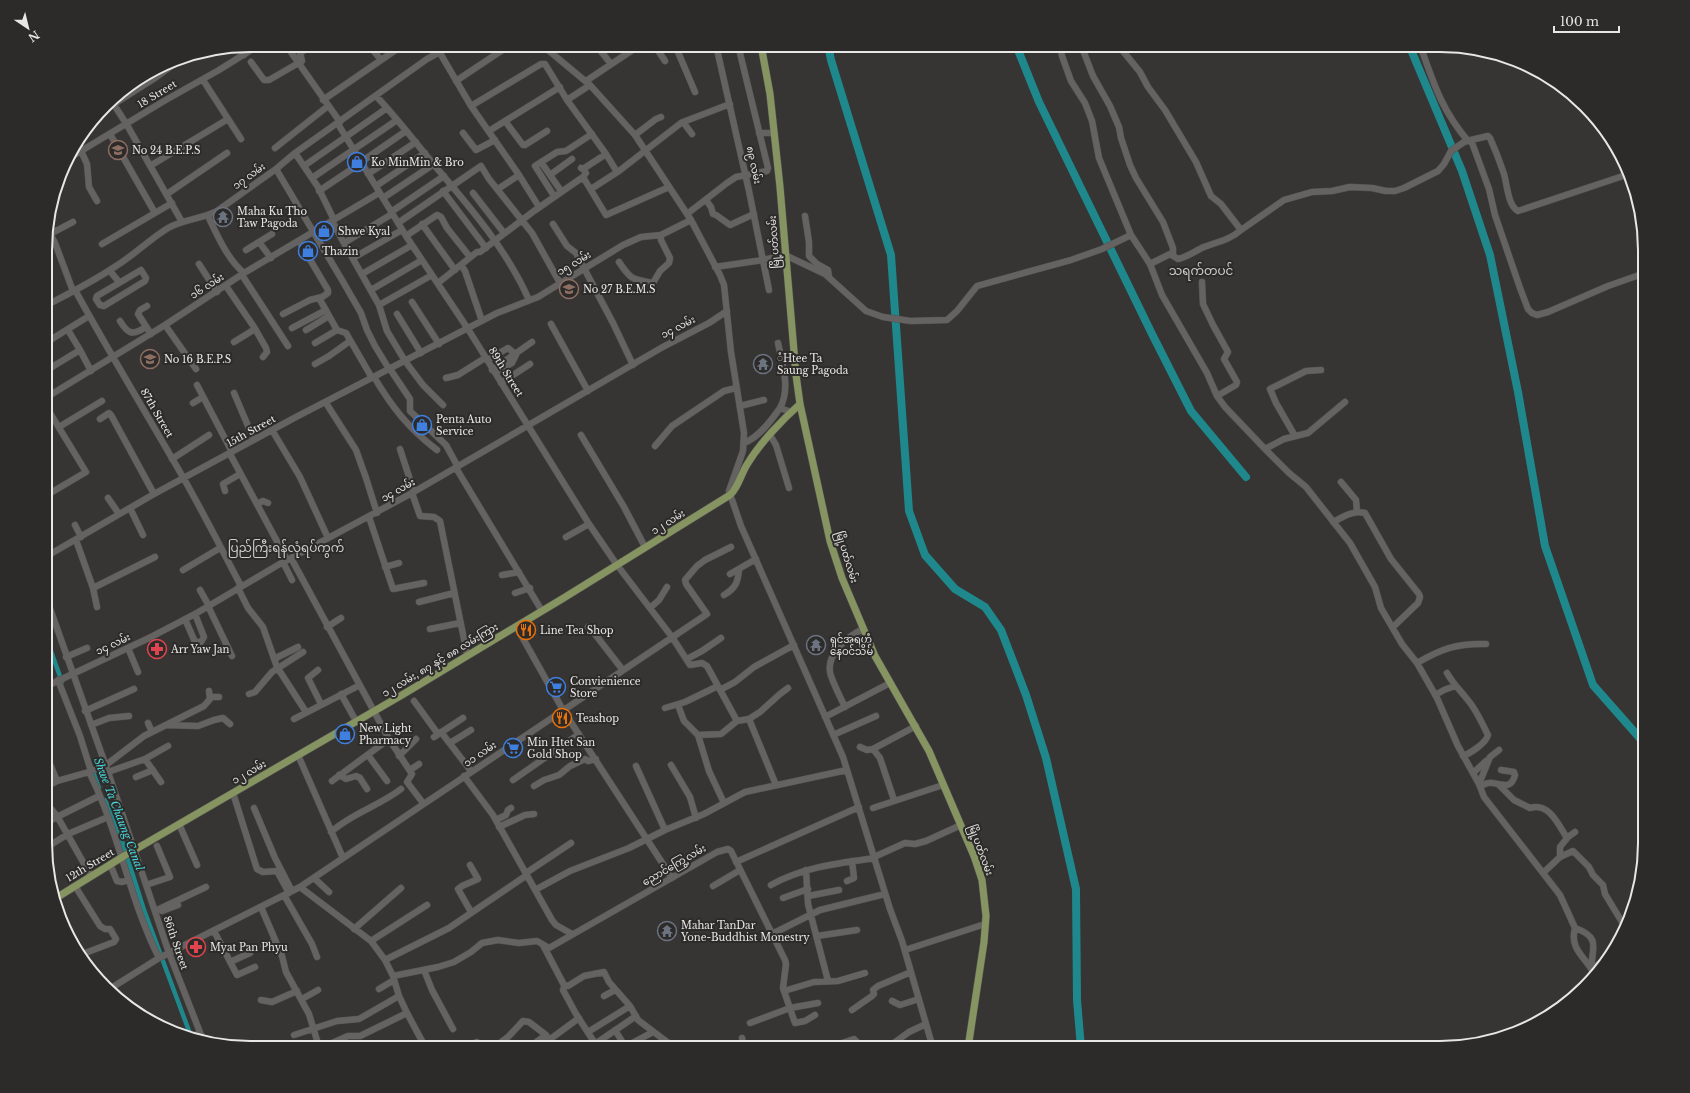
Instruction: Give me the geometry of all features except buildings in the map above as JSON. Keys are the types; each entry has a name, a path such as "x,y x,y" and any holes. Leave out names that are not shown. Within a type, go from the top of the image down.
{"main road":[{"name":"မြို့ပတ်လမ်း","path":"762,52 780,187 796,375 800,404 830,541 842,578 875,656 916,726 928,751 974,856 982,880 985,906 983,950 969,1041"},
{"name":"၁၂ လမ်း","path":"516,626 730,495 735,490 748,463 770,435 800,404"},
{"name":"၁၂ လမ်း, ၈၇ နှင့် ၈၈ လမ်းကြား","path":"373,711 516,626"},
{"name":"၁၂ လမ်း","path":"127,854 373,711"},
{"name":"12th Street","path":"59,896 127,854"}],"street":[{"name":"18 Street","path":"77,154 248,52"},
{"name":"89th Street","path":"291,52 339,123 353,150 391,213 468,329 589,524 617,565 687,659"},
{"path":"251,62 266,80 302,60 300,55 301,52"},
{"path":"375,52 381,60"},
{"path":"323,100 393,52"},
{"path":"456,81 500,52"},
{"path":"602,52 611,64"},
{"path":"567,100 611,64 629,52"},
{"path":"659,52 665,61"},
{"path":"678,52 695,92"},
{"name":"၈၉ လမ်း","path":"718,52 746,175 769,290"},
{"path":"740,52 759,133 774,133"},
{"path":"1061,52 1071,81 1085,103 1092,121 1099,158 1131,235 1150,264 1162,295 1207,373 1217,396 1225,407 1289,473 1306,487 1352,546 1374,587 1380,606 1402,644 1417,663 1435,695 1463,756 1480,785 1486,799 1560,895 1575,928 1573,936 1574,946 1592,971"},
{"path":"1084,52 1093,76 1110,106 1119,127 1130,165 1136,178 1163,222 1173,248 1173,255"},
{"path":"1124,52 1140,72 1148,87 1165,110 1196,162 1211,196 1221,204 1241,230"},
{"path":"1422,52 1434,85 1445,109 1458,130 1468,141 1489,189 1495,215 1520,288 1528,309 1532,314 1537,315 1548,312 1608,286 1638,276"},
{"path":"440,53 471,106 519,175 539,207"},
{"name":"၁၇ လမ်း","path":"52,302 110,271 168,228 202,216 208,216 217,211 276,169 295,153 427,59 440,53"},
{"path":"552,53 588,83 635,136 689,217 724,285 744,443 743,451 730,486 730,495 741,526 847,770 885,894 912,972 931,1041"},
{"path":"471,106 541,64 547,66 567,100 606,154 617,172"},
{"path":"203,80 241,139"},
{"path":"489,131 560,87"},
{"path":"376,96 425,152 494,241 518,276 529,300"},
{"path":"591,189 617,172 683,122 730,104"},
{"path":"114,106 182,222"},
{"path":"274,148 328,106"},
{"path":"304,166 388,108"},
{"path":"635,136 656,119 661,117"},
{"path":"150,166 228,119"},
{"path":"312,178 397,120"},
{"path":"505,121 523,145 528,145 547,131"},
{"path":"683,122 692,134"},
{"path":"319,190 406,131"},
{"path":"463,133 476,150 495,140"},
{"name":"၁၅ လမ်း","path":"468,329 482,321 529,300 623,245 641,237 661,235 689,217 706,200 736,177 767,171 768,168 759,133"},
{"path":"110,134 155,213"},
{"path":"554,196 535,166 557,152 566,151 592,134"},
{"path":"1150,264 1167,255 1173,255 1178,259 1182,258 1204,247 1230,238 1284,200 1312,192 1332,191 1350,187 1372,188 1386,192 1404,188 1438,171 1444,164 1451,151 1468,141 1484,136 1488,136 1490,138 1503,172 1510,198 1514,208 1518,211 1624,176"},
{"path":"368,174 416,142"},
{"path":"80,148 87,164 89,187 97,201"},
{"path":"376,186 425,152"},
{"path":"167,194 228,153"},
{"path":"295,153 319,190 344,243 379,305 387,331 405,361 423,385 443,405"},
{"path":"438,283 470,257 486,248 521,220 583,177 586,173 582,168 606,154"},
{"path":"550,175 572,159"},
{"path":"541,162 561,191"},
{"name":"၁၆ လမ်း","path":"52,394 166,325 243,274 333,221 381,196 434,164"},
{"path":"398,223 451,185 481,166 489,179 532,233 560,283"},
{"path":"276,169 346,286 361,313 372,341 410,399 410,411 446,445 457,467 542,610"},
{"path":"498,189 519,175"},
{"path":"344,243 391,213 444,176"},
{"path":"583,177 606,215 670,187"},
{"path":"444,191 486,248"},
{"path":"473,193 504,233"},
{"path":"706,200 711,207 713,214 730,225 754,214"},
{"path":"102,244 172,203"},
{"path":"353,258 422,224 436,215 439,216 470,257"},
{"path":"208,216 215,231 288,346"},
{"path":"805,216 809,242 809,256 817,264 828,270 829,277"},
{"path":"53,230 72,222"},
{"path":"422,224 455,270"},
{"path":"553,224 568,246 576,253 633,365"},
{"path":"246,250 272,234"},
{"path":"619,262 628,276 640,281 653,283 660,271 669,263 670,258 661,240 661,235"},
{"path":"820,272 862,312 875,318 911,323 950,322 954,320 974,292 984,284 1071,260 1102,249 1131,235"},
{"name":"87th Street","path":"52,238 74,291 184,479 220,548 248,608 263,627 277,667 306,712"},
{"path":"283,314 310,300 327,294 329,291 299,241"},
{"path":"259,242 271,258"},
{"path":"362,274 412,245"},
{"path":"715,267 763,260 785,255 829,277 866,311 892,320"},
{"path":"370,290 422,260"},
{"path":"199,264 217,292"},
{"path":"461,265 465,271 482,321"},
{"path":"141,270 146,279 104,306 100,305 96,297 119,282 141,270"},
{"path":"110,271 119,282"},
{"path":"379,305 432,275"},
{"path":"1202,282 1203,304 1228,352 1224,359 1237,382 1233,387 1217,396"},
{"path":"226,286 266,348 266,355 263,357"},
{"path":"319,298 338,330 346,333 390,404 405,423 437,450"},
{"path":"412,302 439,344"},
{"path":"147,306 138,312 151,334"},
{"name":"၁၄ လမ်း","path":"52,683 128,648 195,614 287,560 413,493 661,348 727,312"},
{"path":"292,328 328,313"},
{"path":"306,330 328,313"},
{"path":"397,314 421,353"},
{"path":"52,339 89,316"},
{"path":"120,321 130,333 140,331 146,327"},
{"path":"551,324 588,391"},
{"path":"166,325 196,369"},
{"path":"234,342 255,329"},
{"name":"15th Street","path":"52,553 154,494 272,430 468,329"},
{"path":"68,330 91,371"},
{"path":"315,343 338,330"},
{"path":"315,364 350,341"},
{"path":"494,371 532,342"},
{"path":"744,443 749,441 762,430 783,403 786,388 778,344"},
{"path":"446,378 458,375 508,348 515,354"},
{"path":"52,367 80,350"},
{"path":"494,371 512,363 516,356 515,354"},
{"path":"512,363 518,372"},
{"path":"502,383 530,364"},
{"path":"1295,436 1276,403 1270,389 1306,371 1321,370"},
{"path":"197,385 240,474 389,739 399,756 410,770 412,775 407,782 423,803"},
{"path":"655,446 672,426 724,391 736,388"},
{"path":"234,393 254,440"},
{"path":"193,403 211,396"},
{"path":"740,406 764,400"},
{"path":"59,427 102,401"},
{"path":"1266,449 1284,439 1308,433 1345,402"},
{"path":"326,403 356,450 377,512"},
{"path":"780,408 791,412"},
{"path":"100,419 109,413 111,415 154,494"},
{"path":"52,416 86,472 52,492"},
{"path":"272,430 300,478 328,538"},
{"path":"172,459 209,435"},
{"path":"581,435 624,507 645,548"},
{"path":"770,435 776,445 789,488"},
{"path":"400,449 420,516 434,517 440,521 467,654"},
{"path":"225,491 223,484 240,474"},
{"path":"1341,482 1356,500 1358,512"},
{"path":"108,498 119,514"},
{"path":"257,504 264,502 268,503"},
{"path":"130,508 143,535"},
{"path":"1333,522 1358,512 1365,513 1391,559 1420,597 1418,603 1392,627"},
{"path":"369,517 393,589 424,583"},
{"path":"566,537 589,524"},
{"path":"74,526 93,588 97,607"},
{"name":"၁၁ လမ်း","path":"164,956 288,893 314,878 423,803 564,710 622,669 707,614 686,584 685,580 697,566 705,560 731,547"},
{"path":"183,570 220,548"},
{"path":"93,588 155,557"},
{"path":"730,574 756,559"},
{"path":"287,560 292,580"},
{"path":"385,567 399,563"},
{"path":"724,595 737,584 739,569"},
{"path":"502,575 519,572"},
{"path":"650,608 659,600 667,587"},
{"path":"515,593 530,588"},
{"path":"200,590 232,656"},
{"path":"419,602 454,593"},
{"path":"184,619 194,642 201,642 204,637 195,614"},
{"path":"52,615 106,765 127,854 129,880 151,941 164,956 114,987"},
{"path":"327,627 341,618"},
{"path":"430,629 460,623"},
{"path":"516,626 564,710 672,878"},
{"path":"588,627 622,669"},
{"path":"845,707 831,676 830,663 836,650 849,638 864,629"},
{"path":"721,638 687,659 690,665 705,664 737,721"},
{"path":"1417,663 1434,653 1455,646 1466,643 1486,644"},
{"path":"665,708 678,705 735,682 754,667 794,645"},
{"path":"274,659 298,647"},
{"path":"66,657 87,648"},
{"path":"128,648 138,672"},
{"path":"249,694 255,692 277,667 303,652"},
{"path":"318,670 308,678 321,704"},
{"path":"1447,673 1455,686 1473,707 1488,735 1487,740 1463,756"},
{"path":"58,680 68,704 98,796 127,854"},
{"path":"825,717 890,683"},
{"path":"294,719 360,685"},
{"path":"1435,695 1455,686"},
{"path":"698,735 721,734 737,721 749,719 760,712 788,688"},
{"path":"86,711 134,689"},
{"path":"52,784 90,772 106,765 137,740 204,706 210,694 219,697"},
{"path":"341,694 356,721"},
{"path":"414,701 438,734 450,743 471,771"},
{"path":"678,705 684,721 698,735 709,771 724,803"},
{"path":"91,725 109,718 129,716"},
{"path":"833,735 876,716"},
{"path":"166,726 201,725 223,718 230,724"},
{"path":"438,734 462,718"},
{"path":"749,719 776,785"},
{"path":"148,724 152,732"},
{"path":"860,747 867,750 873,749 916,726"},
{"path":"450,743 471,730"},
{"path":"513,780 579,734"},
{"path":"332,781 389,739"},
{"path":"399,756 416,739"},
{"path":"108,772 145,759 168,746"},
{"path":"873,749 880,758 894,800"},
{"path":"1473,773 1499,750"},
{"path":"298,755 343,858"},
{"path":"368,755 387,781"},
{"path":"1480,785 1490,757"},
{"path":"145,759 161,782"},
{"path":"534,786 544,780 559,775 570,766 585,759 588,761 596,759"},
{"path":"410,770 420,764"},
{"path":"671,765 690,797 696,818"},
{"path":"636,766 665,830"},
{"path":"136,778 152,770"},
{"path":"535,890 570,871 611,856 648,840 665,830 696,818 745,792 756,791 776,785 847,770"},
{"path":"1499,785 1506,786 1516,775 1514,772 1501,770"},
{"path":"52,772 57,781"},
{"path":"339,775 346,779 356,776 360,778 367,789"},
{"path":"464,776 496,820 552,920 556,925 572,934"},
{"path":"1480,785 1494,782 1514,800 1530,808 1535,806 1549,811 1567,838"},
{"path":"873,808 943,785"},
{"path":"331,832 354,814 375,806 401,789"},
{"path":"233,793 257,870 263,872 278,870"},
{"path":"52,819 98,796"},
{"path":"736,862 859,807"},
{"path":"254,808 278,870 317,957"},
{"path":"496,820 506,815 508,810 511,808"},
{"path":"52,810 68,834 91,876"},
{"path":"499,827 525,815 534,814"},
{"path":"52,844 68,834 108,817"},
{"path":"179,824 197,865"},
{"path":"771,885 793,874 806,870 874,858 905,843 915,844 926,842 960,824"},
{"path":"1560,857 1560,846 1575,832"},
{"path":"385,960 439,934 571,843"},
{"path":"157,846 173,884"},
{"name":"ညောင်ကြွေ့လမ်း","path":"545,946 572,934 723,849 731,851 786,964 783,982 784,991"},
{"path":"1543,873 1560,857 1573,852 1580,857 1602,885 1605,894 1622,922"},
{"name":"86th Street","path":"127,854 146,885 155,912 164,956 193,1033"},
{"path":"847,881 854,878 852,861"},
{"path":"110,864 117,881 122,882 129,880"},
{"path":"470,865 478,879 458,889 471,912"},
{"path":"712,886 740,870"},
{"path":"806,870 811,914 828,981"},
{"path":"146,885 170,877"},
{"path":"314,878 329,892"},
{"path":"75,886 100,926 105,929 110,929 116,939 114,942 85,953"},
{"path":"300,886 371,941 385,960 394,978 407,1013 422,1041"},
{"path":"155,912 206,887"},
{"path":"354,929 401,888"},
{"path":"783,898 808,893 839,890"},
{"path":"772,934 824,908 885,894"},
{"path":"155,912 178,905"},
{"path":"371,941 427,905"},
{"path":"261,907 282,956 286,972 309,1014 315,1029 316,1041"},
{"path":"905,950 985,924"},
{"path":"1575,928 1592,937 1595,943 1592,970"},
{"path":"817,936 856,930"},
{"path":"214,931 238,975 255,967"},
{"path":"380,989 394,978 454,962 471,952 482,943 498,940 519,943 536,941 545,946 564,985 563,990 594,1041"},
{"path":"264,946 275,941"},
{"path":"230,962 250,953"},
{"path":"424,970 432,990 453,1029"},
{"path":"564,985 568,986 584,976 601,971 605,973 605,976 615,990 630,1006 638,1020 665,1041"},
{"path":"852,1010 867,1001 874,994 873,990 878,986 912,972"},
{"path":"815,1015 805,1021 796,1023 784,991 814,982 840,980 864,973"},
{"path":"302,999 318,990"},
{"path":"604,996 615,990"},
{"path":"261,1000 272,1002 297,991"},
{"path":"294,1035 337,1021 359,1019 400,996"},
{"path":"892,1001 900,1005 919,999"},
{"path":"750,1023 790,1008 818,1003"},
{"path":"588,1032 630,1006"},
{"path":"337,1041 348,1036 360,1036 407,1013"},
{"path":"603,1041 615,1030 636,1016"},
{"path":"541,1041 579,1018"},
{"path":"503,1041 523,1021 529,1022 548,1037 550,1041"},
{"path":"897,1041 909,1032 926,1024"},
{"path":"615,1030 621,1041"},
{"path":"637,1041 653,1032"},
{"path":"546,1041 548,1037"}],"waterway":[{"path":"829,52 891,255 909,511 925,555 955,589 985,607 1001,630 1026,695 1046,758 1076,889 1077,1000 1080,1041"},
{"path":"1019,52 1039,102 1191,411 1246,477"},
{"path":"1412,52 1462,171 1490,255 1518,392 1545,546 1593,685 1638,736"},
{"name":"Shwe Ta Chaung Canal","path":"52,654 62,682"},
{"name":"Shwe Ta Chaung Canal","path":"92,769 99,788"},
{"name":"Shwe Ta Chaung Canal","path":"105,800 121,838 144,910 189,1032"}],"place":[{"name":"No 24 B.E.P.S","path":"118,150"},
{"name":"Ko MinMin & Bro","path":"357,162"},
{"name":"Maha Ku Tho Taw Pagoda","path":"223,217"},
{"name":"Shwe Kyal","path":"324,231"},
{"name":"Thazin","path":"308,251"},
{"name":"No 27 B.E.M.S","path":"569,289"},
{"name":"No 16 B.E.P.S","path":"150,359"},
{"name":"ံHtee Ta Saung Pagoda","path":"763,364"},
{"name":"Penta Auto Service","path":"422,425"},
{"name":"Line Tea Shop","path":"526,630"},
{"name":"ရှင်အရဟံ နေဝင်သိမ်","path":"816,645"},
{"name":"Arr Yaw Jan","path":"157,649"},
{"name":"Convienience Store","path":"556,687"},
{"name":"Teashop","path":"562,718"},
{"name":"New Light Pharmacy","path":"345,734"},
{"name":"Min Htet San Gold Shop","path":"513,748"},
{"name":"Mahar TanDar Yone-Buddhist Monestry","path":"667,931"},
{"name":"Myat Pan Phyu","path":"196,947"}],"district":[{"name":"သရက်တပင်","path":"1201,270"},
{"name":"ပြည်ကြီးရန်လုံရပ်ကွက်","path":"286,547"}]}
